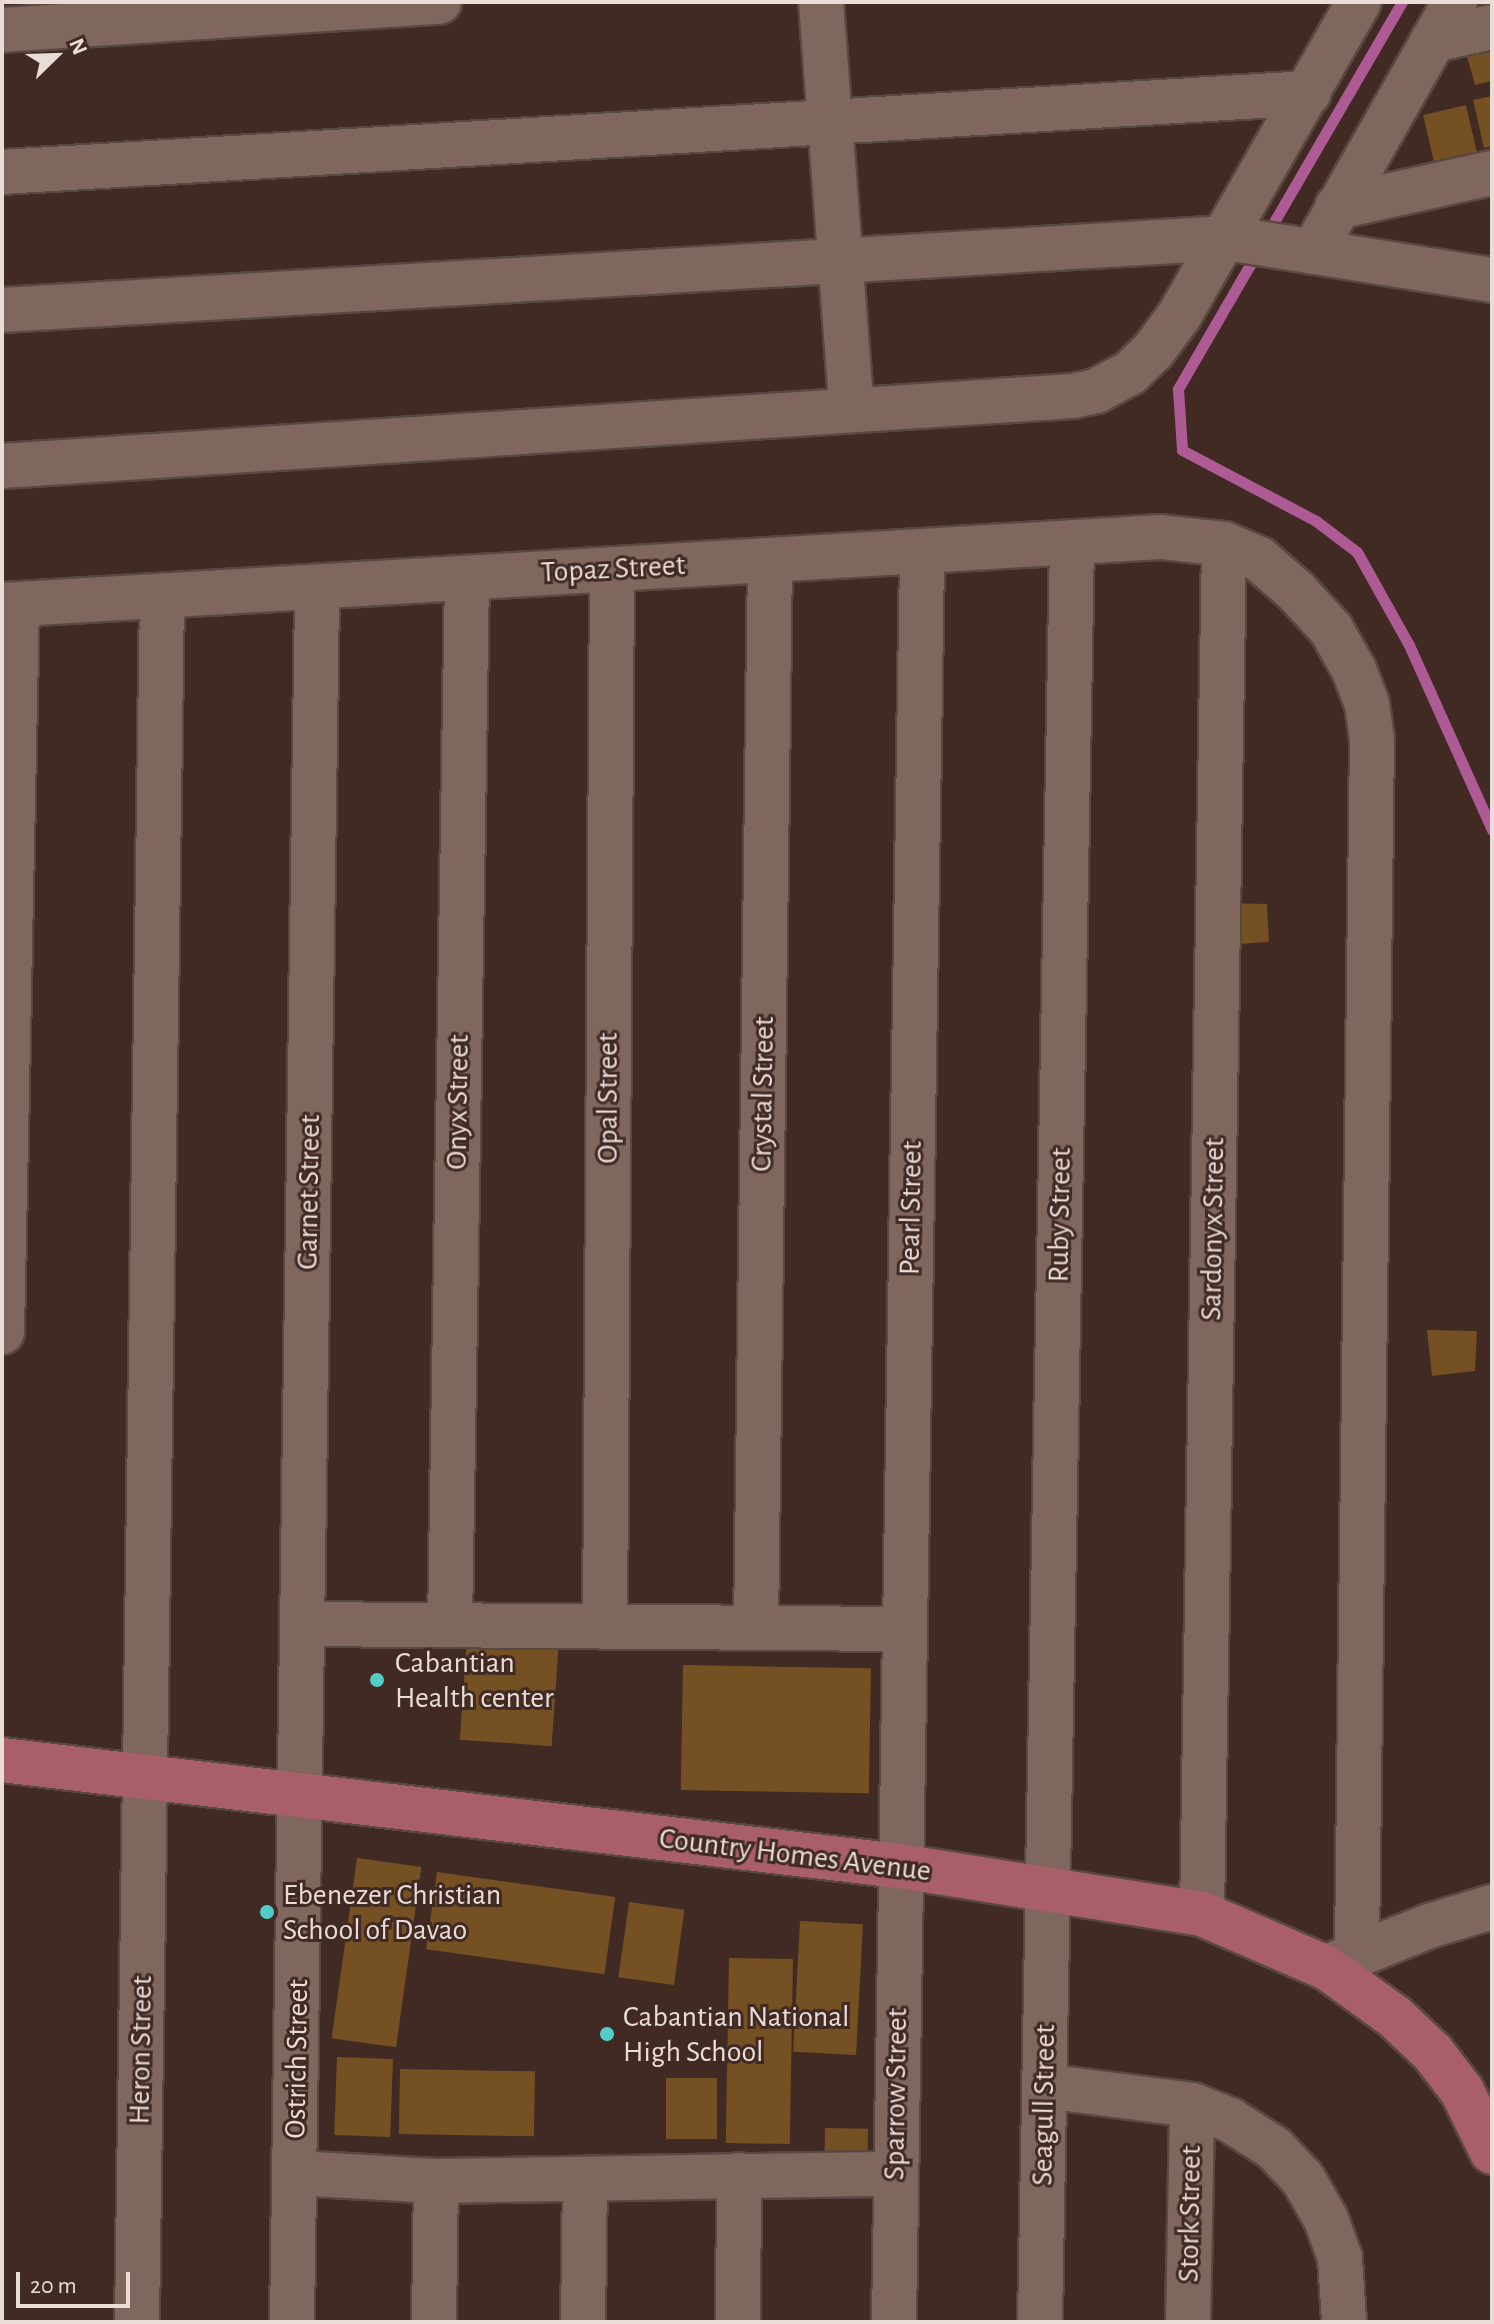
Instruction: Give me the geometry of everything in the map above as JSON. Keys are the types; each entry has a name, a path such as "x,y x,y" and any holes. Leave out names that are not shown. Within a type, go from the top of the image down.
{"main road":[{"name":"Country Homes Avenue","path":"2,1760 899,1866 1202,1914 1342,1960 1433,2053 1462,2091 1492,2152"}],"street":[{"path":"2,30 439,2"},
{"path":"821,2 852,410"},
{"path":"2,466 1073,396 1113,385 1153,351 1227,238 1359,2"},
{"path":"1313,252 1455,2"},
{"path":"1433,40 1492,27"},
{"path":"2,172 1309,93"},
{"path":"1337,207 1492,173"},
{"path":"2,310 1227,238 1492,280"},
{"name":"Topaz Street","path":"10,605 1161,537 1224,544 1259,559 1296,591 1331,629 1363,692 1372,738 1342,1960"},
{"name":"Ruby Street","path":"1048,1888 1072,542"},
{"name":"Sardonyx Street","path":"1202,1914 1224,544"},
{"name":"Pearl Street","path":"899,1866 922,551"},
{"name":"Crystal Street","path":"756,1628 770,560"},
{"name":"Opal Street","path":"605,1627 612,569"},
{"name":"Onyx Street","path":"450,1625 467,578"},
{"name":"Garnet Street","path":"299,1797 317,587"},
{"name":"Heron Street","path":"137,2322 162,596"},
{"path":"2,1332 10,605"},
{"path":"302,1624 903,1629"},
{"name":"Ostrich Street","path":"292,2322 299,1797"},
{"name":"Sparrow Street","path":"894,2322 899,1866"},
{"name":"Seagull Street","path":"1040,2322 1048,1888"},
{"path":"1342,1960 1492,1907"},
{"path":"1044,2086 1192,2105 1230,2120 1274,2148 1303,2179 1326,2219 1340,2258 1344,2322"},
{"name":"Stork Street","path":"1188,2322 1192,2105"},
{"path":"296,2173 436,2181 895,2174"},
{"path":"738,2322 739,2175"},
{"path":"583,2322 585,2180"},
{"path":"434,2322 436,2181"}],"building":[{"path":"1492,49 1492,81 1475,85 1467,56"},
{"path":"1492,96 1492,146 1484,148 1473,100"},
{"path":"1466,105 1477,152 1434,162 1423,115"},
{"path":"1227,903 1267,904 1269,942 1225,945"},
{"path":"1427,1330 1477,1331 1475,1371 1432,1376"},
{"path":"467,1637 559,1643 552,1746 460,1740"},
{"path":"683,1665 871,1668 869,1793 681,1790"},
{"path":"357,1858 421,1867 396,2047 332,2038"},
{"path":"437,1872 615,1897 604,1974 426,1949"},
{"path":"629,1902 684,1910 674,1985 618,1977"},
{"path":"800,1921 863,1924 856,2055 793,2052"},
{"path":"729,1958 793,1959 790,2144 726,2143"},
{"path":"337,2057 393,2059 390,2137 334,2135"},
{"path":"400,2069 535,2071 534,2136 399,2134"},
{"path":"666,2078 717,2078 717,2139 666,2139"},
{"path":"825,2128 868,2129 867,2159 824,2158"}],"waterway":[{"path":"1271,227 1402,2"},
{"path":"1251,263 1178,389 1182,450 1316,521 1357,552 1409,645 1492,830"}],"place":[{"name":"Cabantian Health center","path":"377,1680"},
{"name":"Ebenezer Christian School of Davao","path":"267,1912"},
{"name":"Cabantian National High School","path":"607,2034"}]}
